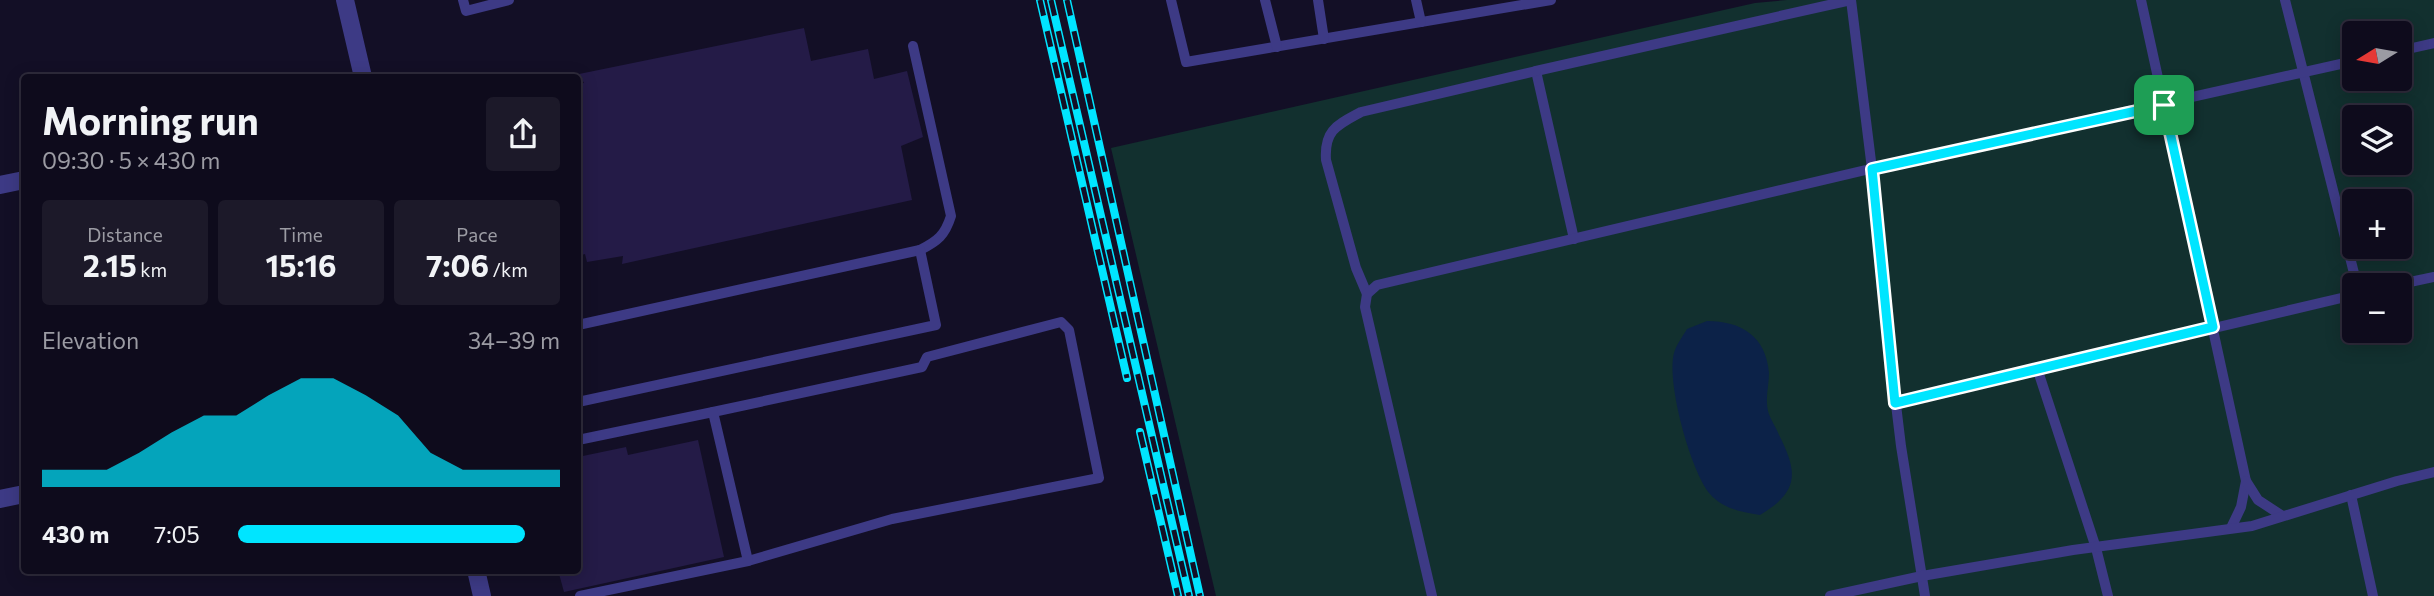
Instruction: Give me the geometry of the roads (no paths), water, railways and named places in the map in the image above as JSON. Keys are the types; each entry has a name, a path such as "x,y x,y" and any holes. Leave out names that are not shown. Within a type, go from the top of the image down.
{"street":[{"path":"345,0 362,74"},
{"path":"0,185 21,181"},
{"path":"0,499 21,495"},
{"path":"478,574 482,596"}],"lane":[{"path":"463,0 466,11 509,0"},
{"path":"1171,0 1186,62 1550,0"},
{"path":"1265,0 1277,47"},
{"path":"1318,0 1324,39"},
{"path":"1416,0 1421,22"},
{"path":"1432,596 1365,307 1367,294 1356,268 1326,160 1324,143 1337,125 1361,112 1851,0 1872,169 1895,403 1925,596"},
{"path":"2141,0 2246,481 2258,500 2281,516"},
{"path":"2286,0 2354,273"},
{"path":"2412,49 2433,45"},
{"path":"581,324 920,250 939,240 947,230 951,216 913,46"},
{"path":"1367,294 1377,285 1872,169 2342,64"},
{"path":"1536,71 1574,239"},
{"path":"581,401 936,325 920,250"},
{"path":"2412,281 2434,276"},
{"path":"1895,403 2342,298"},
{"path":"580,596 748,561 892,519 1099,478 1069,330 1061,322 927,357 922,367 581,439"},
{"path":"2038,368 2096,548 2108,596"},
{"path":"713,412 748,561"},
{"path":"1829,596 1922,576 2252,526 2434,472"},
{"path":"2231,528 2241,506 2246,481"},
{"path":"2351,495 2373,596"}],"water":[{"path":"1707,321 1731,324 1750,333 1763,349 1767,360 1768,411 1792,471 1788,490 1773,507 1760,515 1727,506 1710,494 1695,467 1682,426 1672,366 1674,353 1687,329"}],"railway":[{"path":"1040,0 1127,378"},
{"path":"1051,0 1189,596"},
{"path":"1067,0 1200,596"},
{"path":"1140,432 1178,596"}]}
